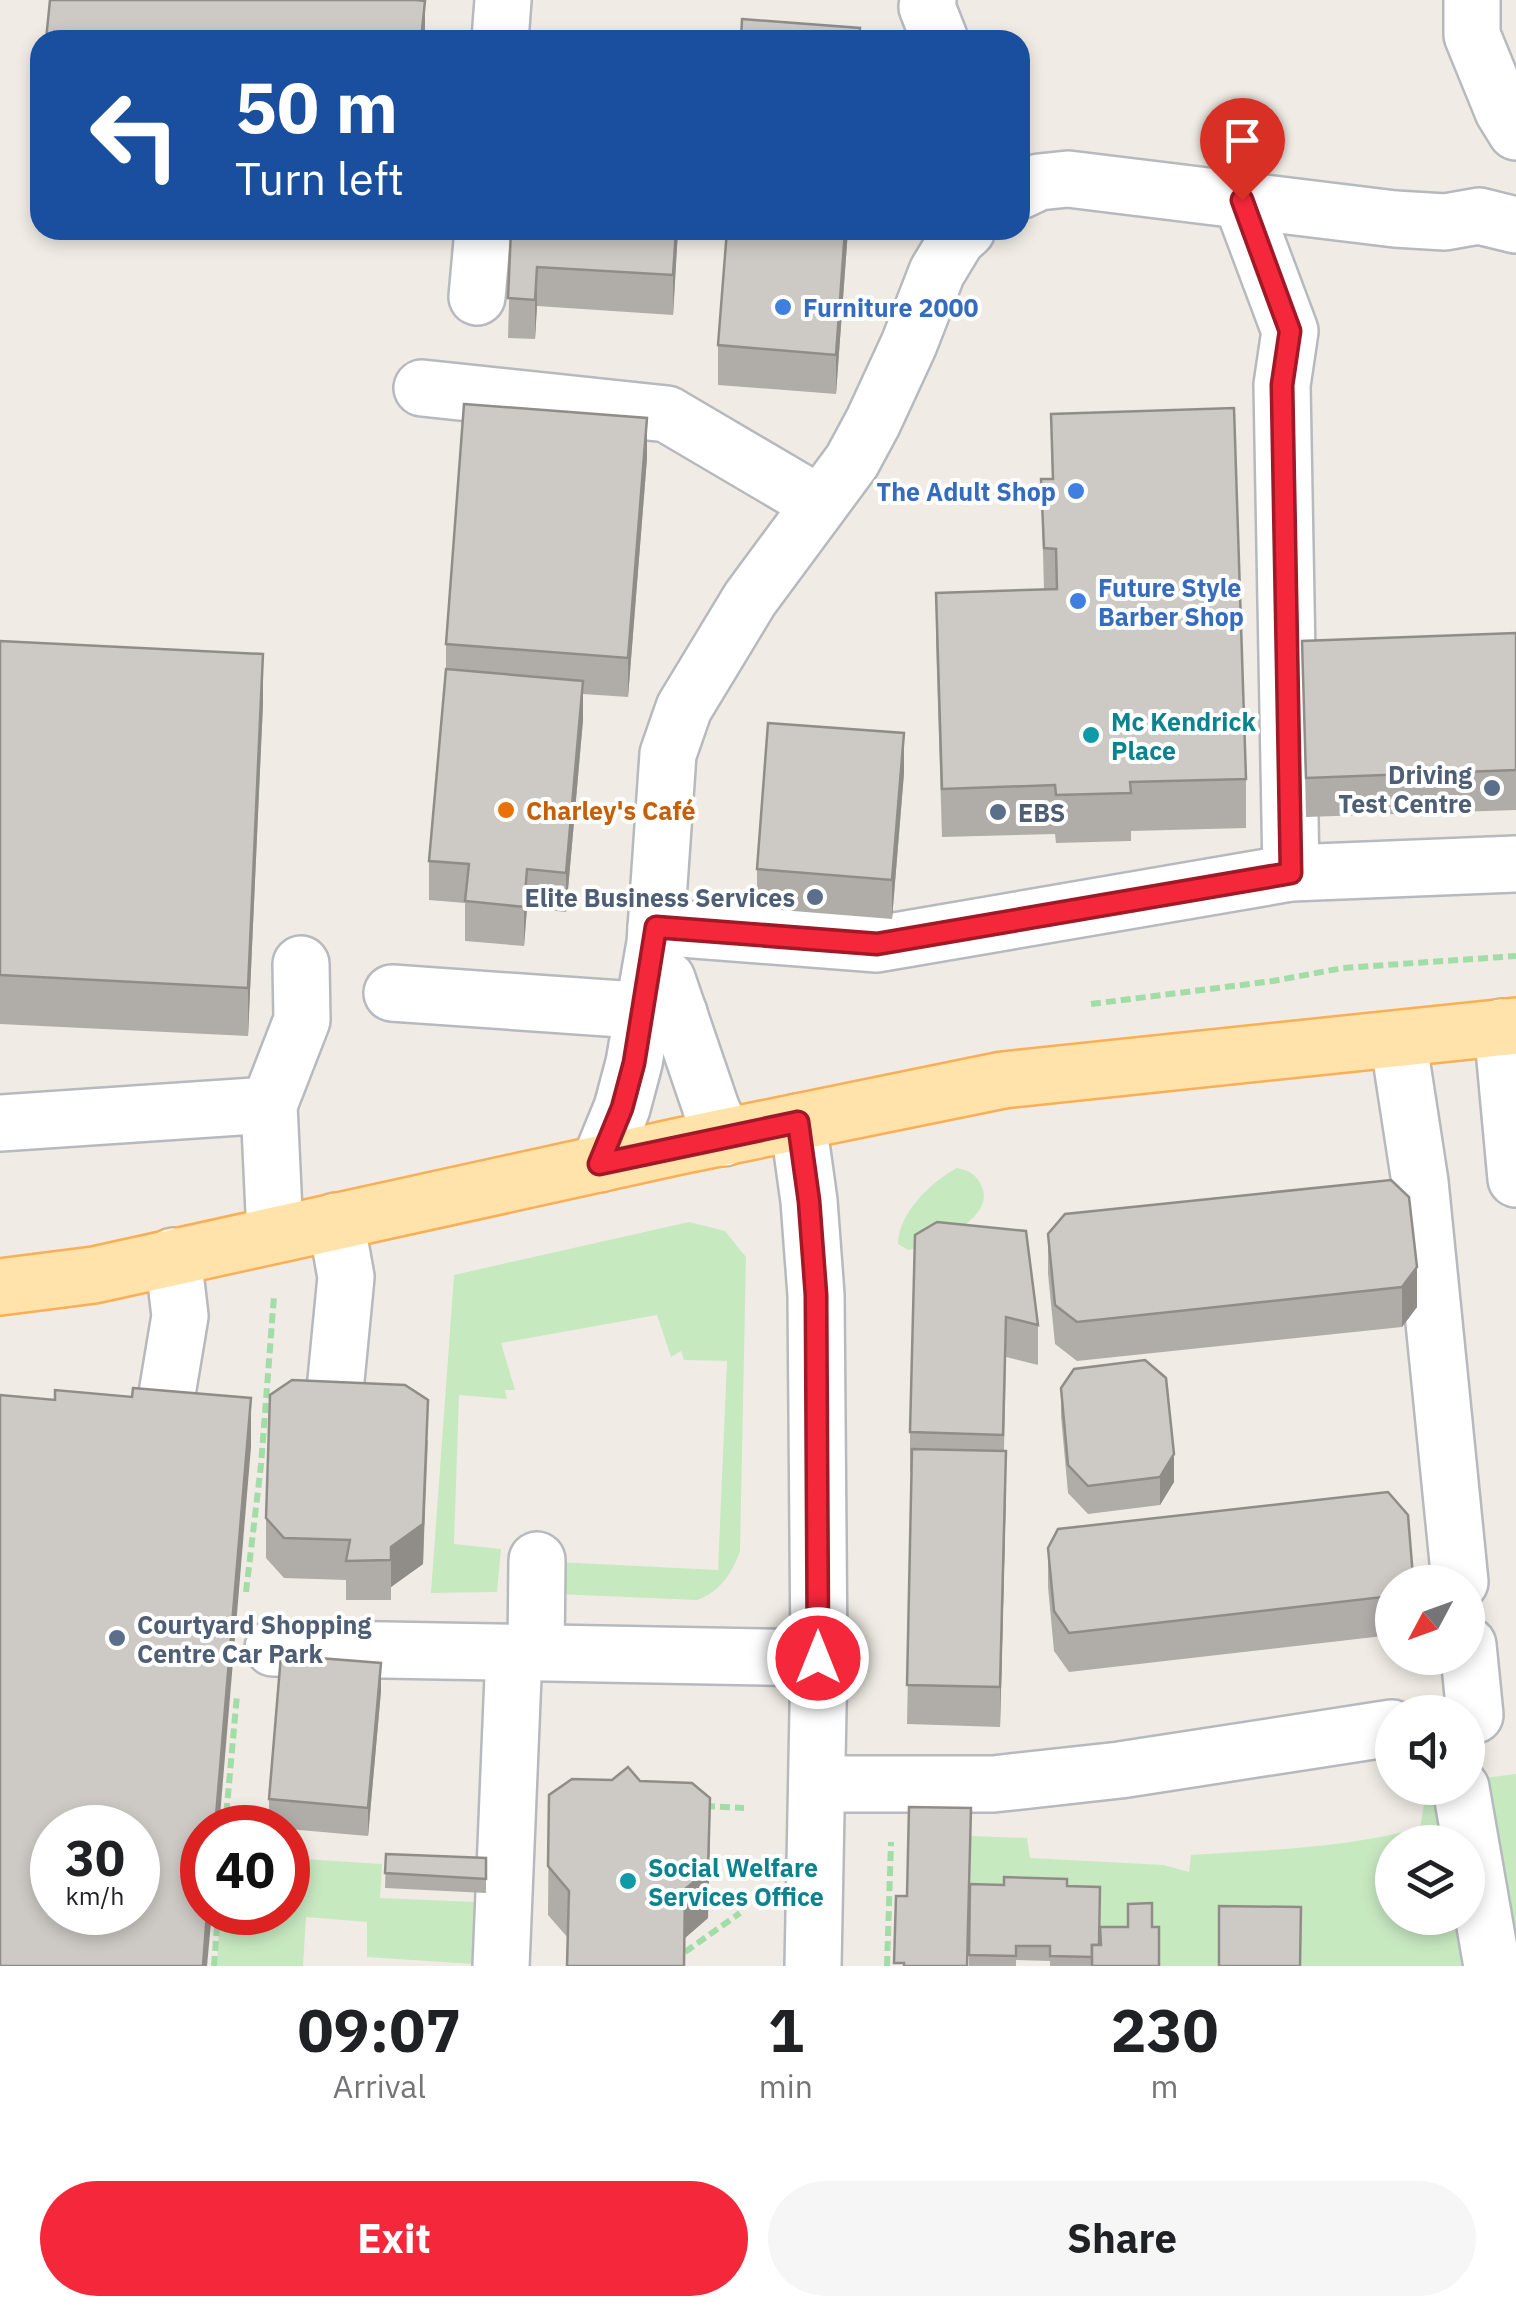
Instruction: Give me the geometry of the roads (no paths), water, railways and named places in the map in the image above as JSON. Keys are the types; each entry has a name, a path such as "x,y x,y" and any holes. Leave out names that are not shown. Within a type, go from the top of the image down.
{"main road":[{"path":"0,1287 94,1274 1003,1080 1509,1026"}],"street":[{"path":"501,30 503,0"},
{"path":"928,0 936,30"},
{"path":"1472,0 1472,35 1503,111 1516,132"},
{"path":"1030,186 1068,179 1395,219 1445,222 1479,216 1516,225"},
{"path":"1242,200 1290,331 1282,385 1291,873"},
{"path":"477,297 482,240"},
{"path":"724,1138 661,1011 656,935 668,754 684,708 750,599 852,461 909,344 937,272 956,240"},
{"path":"422,388 666,414 820,504"},
{"path":"656,935 877,944 1291,873 1516,864"},
{"path":"275,1234 269,1106 302,1020 301,964"},
{"path":"392,993 661,1011"},
{"path":"599,1164 622,1108 634,1063 661,1011"},
{"path":"1509,1026 1516,1180"},
{"path":"1398,1039 1420,1182 1458,1565"},
{"path":"0,1124 269,1106"},
{"path":"798,1122 816,1295 818,1658 812,1966"},
{"path":"1363,1192 1420,1182"},
{"path":"332,1411 346,1277 336,1220"},
{"path":"161,1430 180,1316 173,1256"},
{"path":"501,1966 525,1652 537,1560"},
{"path":"258,1628 525,1652 818,1658"},
{"path":"1476,1675 1486,1713"},
{"path":"817,1784 993,1784 1120,1770 1375,1730"},
{"path":"1464,1805 1492,1966"}],"place":[{"name":"Furniture 2000","path":"783,307"},
{"name":"The Adult Shop","path":"1076,491"},
{"name":"Future Style Barber Shop","path":"1078,601"},
{"name":"Mc Kendrick Place","path":"1091,735"},
{"name":"Driving Test Centre","path":"1492,788"},
{"name":"Charley's Café","path":"506,810"},
{"name":"EBS","path":"998,812"},
{"name":"Elite Business Services","path":"815,897"},
{"name":"Courtyard Shopping Centre Car Park","path":"117,1638"},
{"name":"Social Welfare Services Office","path":"628,1881"}]}
